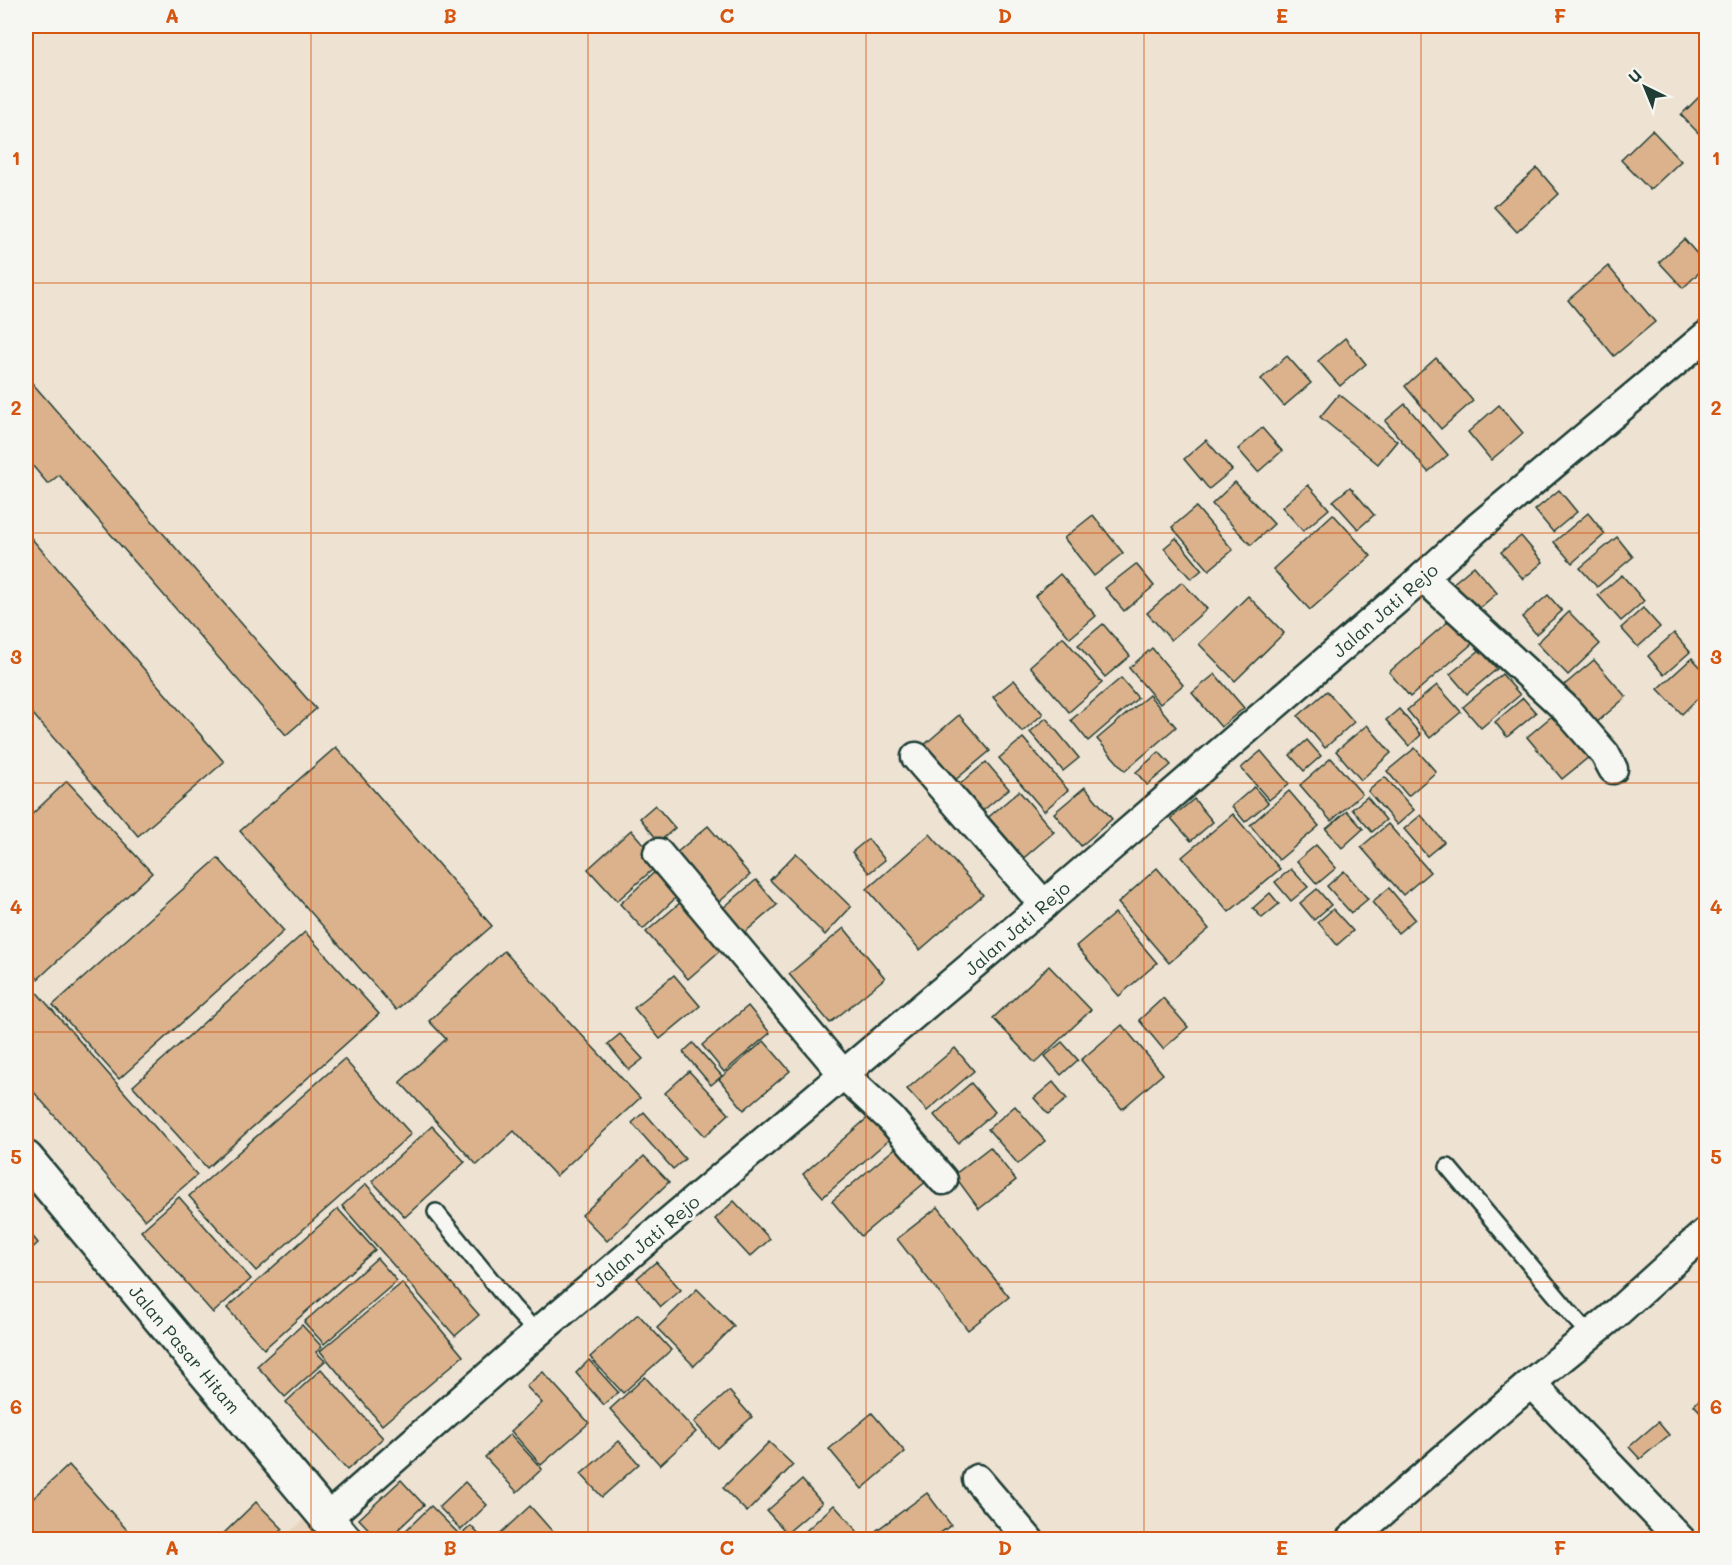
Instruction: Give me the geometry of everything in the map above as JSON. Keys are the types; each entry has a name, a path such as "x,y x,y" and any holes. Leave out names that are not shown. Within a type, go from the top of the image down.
{"main road":[{"name":"Jalan Pasar Hitam","path":"26,1158 336,1529"}],"street":[{"name":"Jalan Jati Rejo","path":"336,1529 537,1333 1044,905 1476,529 1707,336"},
{"path":"1432,569 1565,708 1605,754 1613,769"},
{"path":"916,757 1044,905"},
{"path":"658,853 844,1075 891,1119 943,1180"},
{"path":"1350,1539 1707,1232"},
{"path":"1530,1383 1681,1539"},
{"path":"976,1479 1029,1539"}],"lane":[{"path":"1448,1167 1589,1335"},
{"path":"436,1212 537,1333"}],"shaded area":[{"path":"304,1520 321,1539 281,1539"}],"building":[{"path":"1706,90 1706,141 1681,115"},
{"path":"1652,130 1681,161 1650,190 1621,160"},
{"path":"1537,168 1559,194 1517,232 1494,207"},
{"path":"1684,239 1706,266 1683,288 1659,262"},
{"path":"1608,266 1655,322 1614,356 1568,300"},
{"path":"1345,338 1366,364 1340,386 1318,361"},
{"path":"1287,356 1311,383 1284,406 1261,379"},
{"path":"1436,358 1473,401 1441,429 1405,386"},
{"path":"26,376 316,709 286,735 59,475 48,484 26,458 26,445 30,441 26,435"},
{"path":"1339,394 1397,441 1378,464 1320,417"},
{"path":"1405,404 1448,455 1428,472 1385,421"},
{"path":"1499,405 1523,433 1491,460 1468,432"},
{"path":"1262,428 1282,451 1258,472 1238,449"},
{"path":"1206,440 1232,470 1209,489 1184,459"},
{"path":"1235,482 1274,524 1251,545 1212,504"},
{"path":"1308,485 1329,509 1303,531 1282,507"},
{"path":"1350,487 1374,515 1358,529 1333,501"},
{"path":"1559,490 1577,512 1553,532 1535,510"},
{"path":"1196,507 1233,550 1209,570 1172,527"},
{"path":"1588,513 1605,534 1572,563 1554,542"},
{"path":"1333,514 1371,556 1310,610 1273,569"},
{"path":"1093,515 1123,553 1094,576 1064,538"},
{"path":"26,532 224,762 138,836 26,706"},
{"path":"1521,536 1543,562 1523,579 1501,552"},
{"path":"1617,537 1633,557 1597,587 1580,568"},
{"path":"1176,538 1202,570 1191,579 1164,548"},
{"path":"1136,564 1154,586 1124,611 1105,588"},
{"path":"1474,566 1497,593 1474,613 1451,585"},
{"path":"1060,574 1096,616 1070,638 1035,596"},
{"path":"1622,575 1644,601 1621,621 1598,595"},
{"path":"1182,582 1207,609 1171,640 1147,613"},
{"path":"1548,595 1562,611 1536,634 1522,617"},
{"path":"1248,596 1284,633 1235,681 1199,644"},
{"path":"1643,608 1660,627 1638,647 1621,628"},
{"path":"1569,612 1600,644 1568,675 1537,643"},
{"path":"1451,619 1473,643 1410,697 1389,672"},
{"path":"1103,624 1130,656 1105,677 1078,645"},
{"path":"1674,633 1690,652 1664,675 1648,656"},
{"path":"1063,637 1102,683 1069,712 1030,666"},
{"path":"1152,648 1183,685 1160,704 1129,668"},
{"path":"1480,650 1497,669 1467,694 1450,674"},
{"path":"1692,658 1706,673 1706,690 1682,714 1658,689"},
{"path":"1594,660 1626,697 1595,724 1563,686"},
{"path":"1215,674 1244,708 1221,727 1192,693"},
{"path":"1502,674 1520,695 1481,728 1463,707"},
{"path":"1121,678 1138,698 1088,741 1071,720"},
{"path":"1014,680 1043,714 1022,732 993,697"},
{"path":"1437,685 1461,712 1430,738 1407,710"},
{"path":"1327,691 1354,722 1325,748 1298,716"},
{"path":"1149,695 1176,727 1125,771 1097,739"},
{"path":"1523,698 1536,713 1507,737 1495,722"},
{"path":"1399,709 1421,735 1409,746 1386,720"},
{"path":"1559,710 1595,752 1562,779 1527,737"},
{"path":"959,715 990,751 954,781 924,745"},
{"path":"1046,718 1079,758 1063,771 1030,732"},
{"path":"1367,725 1391,753 1361,780 1336,751"},
{"path":"1023,738 1068,790 1044,811 999,758"},
{"path":"1307,740 1321,756 1304,771 1290,755"},
{"path":"336,747 492,926 396,1010 240,831"},
{"path":"1415,748 1436,772 1408,796 1387,771"},
{"path":"1261,751 1289,784 1269,800 1241,768"},
{"path":"1159,752 1171,765 1147,785 1136,772"},
{"path":"1331,758 1362,794 1331,821 1300,785"},
{"path":"986,762 1009,789 980,813 958,786"},
{"path":"1385,777 1414,810 1397,825 1368,791"},
{"path":"67,781 152,873 38,979 26,966 26,820"},
{"path":"1085,787 1112,819 1081,846 1054,813"},
{"path":"1254,787 1268,803 1245,822 1232,806"},
{"path":"1019,791 1054,832 1019,862 984,821"},
{"path":"1289,791 1319,826 1279,860 1250,825"},
{"path":"1367,797 1386,820 1372,832 1352,809"},
{"path":"1194,799 1213,822 1191,841 1171,818"},
{"path":"655,805 675,828 659,842 640,818"},
{"path":"1347,811 1363,829 1342,848 1326,829"},
{"path":"1233,814 1280,869 1229,912 1182,857"},
{"path":"1421,815 1444,842 1427,856 1404,829"},
{"path":"1388,824 1430,872 1403,895 1361,847"},
{"path":"708,826 750,875 718,903 675,854"},
{"path":"631,830 660,863 617,901 588,869"},
{"path":"930,834 983,895 920,950 867,889"},
{"path":"868,839 885,860 869,873 852,852"},
{"path":"1316,845 1336,868 1317,884 1297,861"},
{"path":"796,853 851,907 825,935 770,880"},
{"path":"218,858 284,931 119,1079 53,1005"},
{"path":"660,867 683,891 643,929 620,904"},
{"path":"1157,868 1209,929 1169,963 1118,903"},
{"path":"1291,869 1308,887 1291,901 1275,882"},
{"path":"1344,871 1368,899 1351,913 1327,886"},
{"path":"756,880 777,905 744,933 723,908"},
{"path":"1389,888 1415,919 1398,933 1372,902"},
{"path":"1317,889 1331,905 1314,920 1300,903"},
{"path":"1270,893 1279,904 1262,918 1253,908"},
{"path":"681,902 722,949 688,979 646,932"},
{"path":"1333,909 1353,931 1337,945 1318,922"},
{"path":"1115,913 1157,963 1119,996 1076,946"},
{"path":"844,928 885,978 830,1023 789,974"},
{"path":"305,932 379,1014 207,1168 133,1086"},
{"path":"504,951 640,1098 556,1176 514,1131 477,1165 400,1082 446,1039 429,1021"},
{"path":"1049,966 1091,1010 1035,1063 993,1018"},
{"path":"674,975 700,1006 660,1039 634,1008"},
{"path":"26,980 197,1175 145,1220 26,1083"},
{"path":"1163,998 1188,1027 1163,1049 1139,1020"},
{"path":"748,1006 770,1033 724,1072 702,1045"},
{"path":"1122,1025 1163,1074 1122,1109 1081,1060"},
{"path":"620,1034 643,1059 629,1070 608,1044"},
{"path":"764,1041 790,1071 744,1110 719,1079"},
{"path":"1062,1042 1078,1060 1061,1075 1045,1056"},
{"path":"693,1043 722,1076 711,1085 683,1052"},
{"path":"955,1048 974,1071 927,1111 907,1089"},
{"path":"344,1059 411,1134 256,1271 189,1196"},
{"path":"689,1071 729,1114 705,1136 665,1093"},
{"path":"1053,1082 1067,1099 1048,1114 1034,1098"},
{"path":"971,1083 995,1112 958,1143 934,1115"},
{"path":"1015,1106 1045,1141 1018,1164 988,1129"},
{"path":"644,1112 685,1159 673,1169 632,1123"},
{"path":"872,1114 892,1137 823,1197 803,1174"},
{"path":"432,1126 465,1162 405,1217 372,1181"},
{"path":"899,1145 928,1180 861,1236 832,1201"},
{"path":"990,1147 1016,1180 979,1209 954,1175"},
{"path":"644,1156 669,1182 607,1241 582,1215"},
{"path":"366,1184 479,1315 455,1336 342,1206"},
{"path":"179,1197 251,1279 213,1313 141,1231"},
{"path":"734,1201 770,1239 750,1257 715,1219"},
{"path":"938,1207 1009,1297 968,1330 897,1239"},
{"path":"338,1209 375,1250 264,1349 227,1308"},
{"path":"26,1228 38,1243 26,1254"},
{"path":"377,1258 397,1281 324,1344 304,1322"},
{"path":"656,1262 681,1290 661,1307 637,1278"},
{"path":"402,1283 463,1356 382,1425 320,1351"},
{"path":"697,1289 734,1326 694,1366 657,1328"},
{"path":"638,1314 671,1350 623,1393 590,1357"},
{"path":"302,1325 322,1347 316,1352 325,1361 285,1397 257,1366"},
{"path":"589,1360 618,1392 604,1405 576,1373"},
{"path":"321,1369 383,1438 347,1470 286,1402"},
{"path":"543,1372 589,1423 541,1465 511,1431 542,1403 526,1386"},
{"path":"645,1377 696,1432 660,1465 610,1409"},
{"path":"729,1391 752,1417 717,1448 694,1422"},
{"path":"1706,1393 1706,1418 1694,1405"},
{"path":"872,1413 905,1452 862,1489 829,1449"},
{"path":"1658,1422 1669,1435 1640,1459 1629,1447"},
{"path":"510,1434 542,1469 517,1492 485,1457"},
{"path":"619,1441 639,1464 602,1497 581,1474"},
{"path":"769,1442 793,1465 747,1512 723,1488"},
{"path":"69,1465 136,1540 26,1540 26,1505"},
{"path":"401,1480 424,1505 387,1540 379,1540 359,1519"},
{"path":"802,1480 822,1503 787,1533 767,1511"},
{"path":"465,1482 487,1505 461,1530 439,1507"},
{"path":"927,1493 951,1525 931,1540 878,1540 873,1533"},
{"path":"256,1502 283,1529 272,1540 226,1540 222,1535"},
{"path":"834,1505 857,1531 848,1540 796,1540"},
{"path":"431,1506 458,1533 451,1540 396,1540"},
{"path":"530,1506 560,1540 493,1540"},
{"path":"471,1526 484,1540 455,1540"}]}
